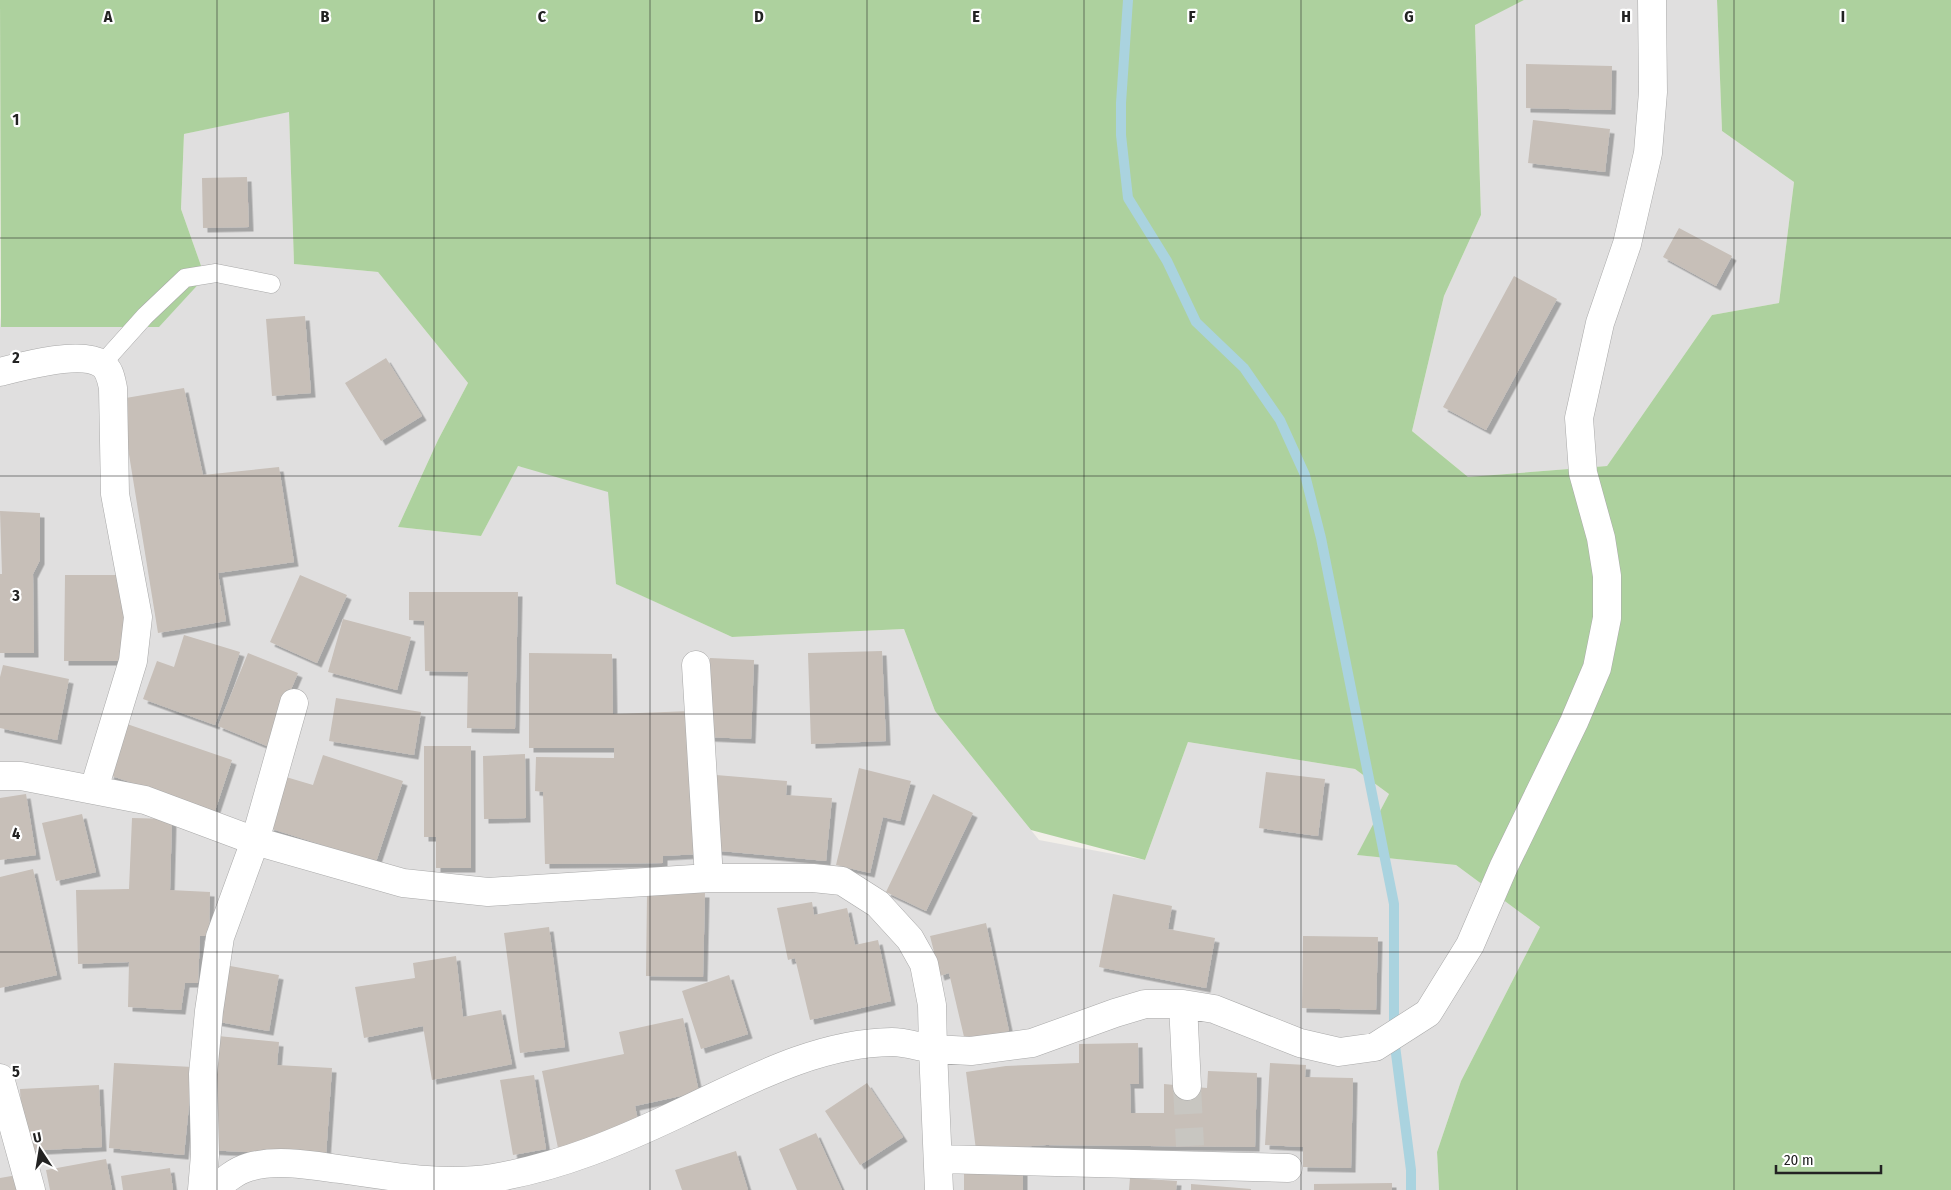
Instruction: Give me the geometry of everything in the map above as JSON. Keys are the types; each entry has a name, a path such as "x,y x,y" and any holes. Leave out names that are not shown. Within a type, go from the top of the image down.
{"street":[{"path":"214,1190 226,1179 248,1168 266,1165 309,1165 445,1181 490,1178 531,1171 580,1156 679,1113 744,1082 816,1054 847,1047 893,1042 933,1049 971,1050 1032,1043 1145,1004 1183,1004 1214,1009 1300,1043 1339,1052 1375,1047 1428,1013 1470,944 1504,866 1574,722 1597,668 1607,618 1607,576 1601,538 1583,473 1579,418 1600,323 1627,244 1648,153 1653,92 1652,0"},
{"path":"0,372 49,360 90,360 102,364 109,372 113,388 115,494 138,617 133,661 94,789"},
{"path":"696,665 709,878"},
{"path":"202,1190 205,1155 204,1074 209,1011 220,937 255,841 294,703"},
{"path":"0,776 21,776 144,800 255,841 403,883 488,892 709,878 812,878 842,881 878,904 910,939 924,964 932,1005 939,1190"},
{"path":"1183,1004 1187,1086"},
{"path":"0,1078 31,1190"},
{"path":"939,1159 1190,1156 1288,1168"}],"lane":[{"path":"102,364 145,316 185,278 216,273 271,284"}],"shaded area":[{"path":"1524,0 1717,0 1722,131 1794,182 1779,303 1712,315 1607,466 1468,477 1412,431 1444,296 1481,215 1475,24"},
{"path":"289,111 294,264 378,272 468,383 438,440 398,527 481,536 517,466 608,481 617,584 732,637 904,629 935,711 1039,840 1145,860 1188,742 1355,769 1389,794 1358,855 1456,865 1540,927 1461,1081 1437,1152 1439,1190 0,1190 0,316 1,326 205,277 181,209 184,134"}],"green space":[{"path":"0,0 1524,0 1475,25 1481,215 1444,296 1412,431 1468,477 1607,466 1712,315 1779,303 1794,182 1722,131 1717,0 1951,0 1951,1190 1439,1190 1437,1152 1461,1081 1540,927 1456,865 1357,855 1389,794 1355,769 1188,742 1145,860 1031,830 935,711 904,629 732,637 616,584 608,492 518,466 481,536 398,527 438,440 468,383 378,272 294,264 289,112 184,134 181,209 205,277 159,327 1,327"}],"building":[{"path":"1526,64 1612,66 1611,110 1526,108"},
{"path":"1533,120 1610,129 1605,172 1528,163"},
{"path":"247,177 249,227 203,228 202,178"},
{"path":"1679,228 1732,256 1716,286 1663,257"},
{"path":"1514,276 1557,299 1486,430 1443,407"},
{"path":"305,316 311,393 272,396 266,319"},
{"path":"386,358 422,416 381,441 345,383"},
{"path":"184,388 203,475 279,467 294,562 218,573 226,621 158,633 120,399"},
{"path":"0,511 40,513 40,560 33,574 34,653 0,653 0,574 2,574"},
{"path":"65,575 129,575 128,661 64,661"},
{"path":"300,575 347,595 317,663 270,642"},
{"path":"409,592 518,592 515,729 467,728 468,672 425,671 424,621 409,620"},
{"path":"343,619 411,637 397,690 328,672"},
{"path":"184,635 240,652 215,725 143,699 157,661 174,667"},
{"path":"882,651 886,741 811,744 808,653"},
{"path":"248,653 298,673 267,746 218,726"},
{"path":"529,653 612,654 613,714 691,711 699,854 663,856 663,863 545,864 543,792 535,791 536,757 614,758 614,748 529,748"},
{"path":"710,658 754,660 751,739 707,737"},
{"path":"3,665 69,679 57,740 0,728 0,677"},
{"path":"336,698 421,712 414,755 329,741"},
{"path":"127,724 232,760 215,811 109,775"},
{"path":"424,746 471,746 471,868 436,868 436,837 424,837"},
{"path":"525,754 526,818 484,819 483,756"},
{"path":"323,755 403,781 376,862 269,828 286,777 313,785"},
{"path":"859,768 911,781 900,821 883,817 870,873 836,865"},
{"path":"1266,772 1325,779 1318,836 1259,828"},
{"path":"716,775 787,781 786,795 832,798 826,861 710,850"},
{"path":"26,794 36,855 0,860 0,798"},
{"path":"933,794 973,813 926,911 886,892"},
{"path":"82,814 96,872 56,881 42,823"},
{"path":"132,818 172,819 170,890 210,892 209,936 200,936 198,983 185,983 181,1010 128,1007 129,962 78,964 76,890 129,889"},
{"path":"33,869 57,975 0,988 0,877"},
{"path":"647,892 705,893 703,977 646,976"},
{"path":"1113,894 1172,906 1168,929 1215,938 1206,988 1099,967"},
{"path":"812,902 814,915 847,908 855,945 878,940 891,1001 810,1020 795,958 788,960 777,908"},
{"path":"986,923 1009,1031 965,1041 949,973 940,976 930,936"},
{"path":"549,927 565,1047 520,1053 504,933"},
{"path":"1303,936 1378,937 1376,1010 1302,1008"},
{"path":"456,956 463,1017 501,1010 512,1064 432,1080 423,1026 364,1038 355,987 415,978 413,963"},
{"path":"225,965 279,975 269,1031 214,1021"},
{"path":"729,975 748,1034 701,1049 682,991"},
{"path":"683,1018 699,1092 635,1106 640,1130 558,1148 542,1071 624,1054 619,1032"},
{"path":"218,1036 279,1042 277,1065 332,1068 326,1156 206,1150"},
{"path":"1138,1043 1139,1084 1130,1084 1131,1113 1164,1113 1164,1084 1207,1088 1208,1071 1257,1073 1255,1147 1046,1145 976,1150 966,1072 1006,1066 1079,1063 1079,1044"},
{"path":"114,1063 193,1067 184,1155 109,1148"},
{"path":"1270,1063 1306,1065 1305,1077 1353,1078 1351,1168 1303,1167 1303,1147 1265,1145"},
{"path":"534,1075 546,1149 513,1155 500,1080"},
{"path":"867,1083 903,1137 860,1165 825,1111"},
{"path":"99,1085 102,1147 23,1151 20,1089"},
{"path":"816,1133 842,1190 797,1190 779,1149"},
{"path":"736,1151 748,1190 682,1190 675,1170"},
{"path":"106,1159 112,1190 50,1190 46,1170"},
{"path":"1023,1167 1023,1190 964,1190 964,1168"},
{"path":"170,1168 173,1190 123,1190 121,1176"},
{"path":"23,1174 25,1190 0,1190 0,1178"},
{"path":"1130,1178 1177,1181 1176,1190 1129,1190"},
{"path":"1392,1183 1392,1190 1314,1190 1314,1184"},
{"path":"1191,1184 1251,1189 1251,1190 1191,1190"}],"waterway":[{"path":"1128,0 1121,103 1121,135 1128,198 1167,261 1196,322 1244,368 1280,420 1305,475 1321,538 1394,904 1394,1038 1411,1170 1411,1190"}],"tunnel":[{"path":"1187,1086 1190,1146"}]}
